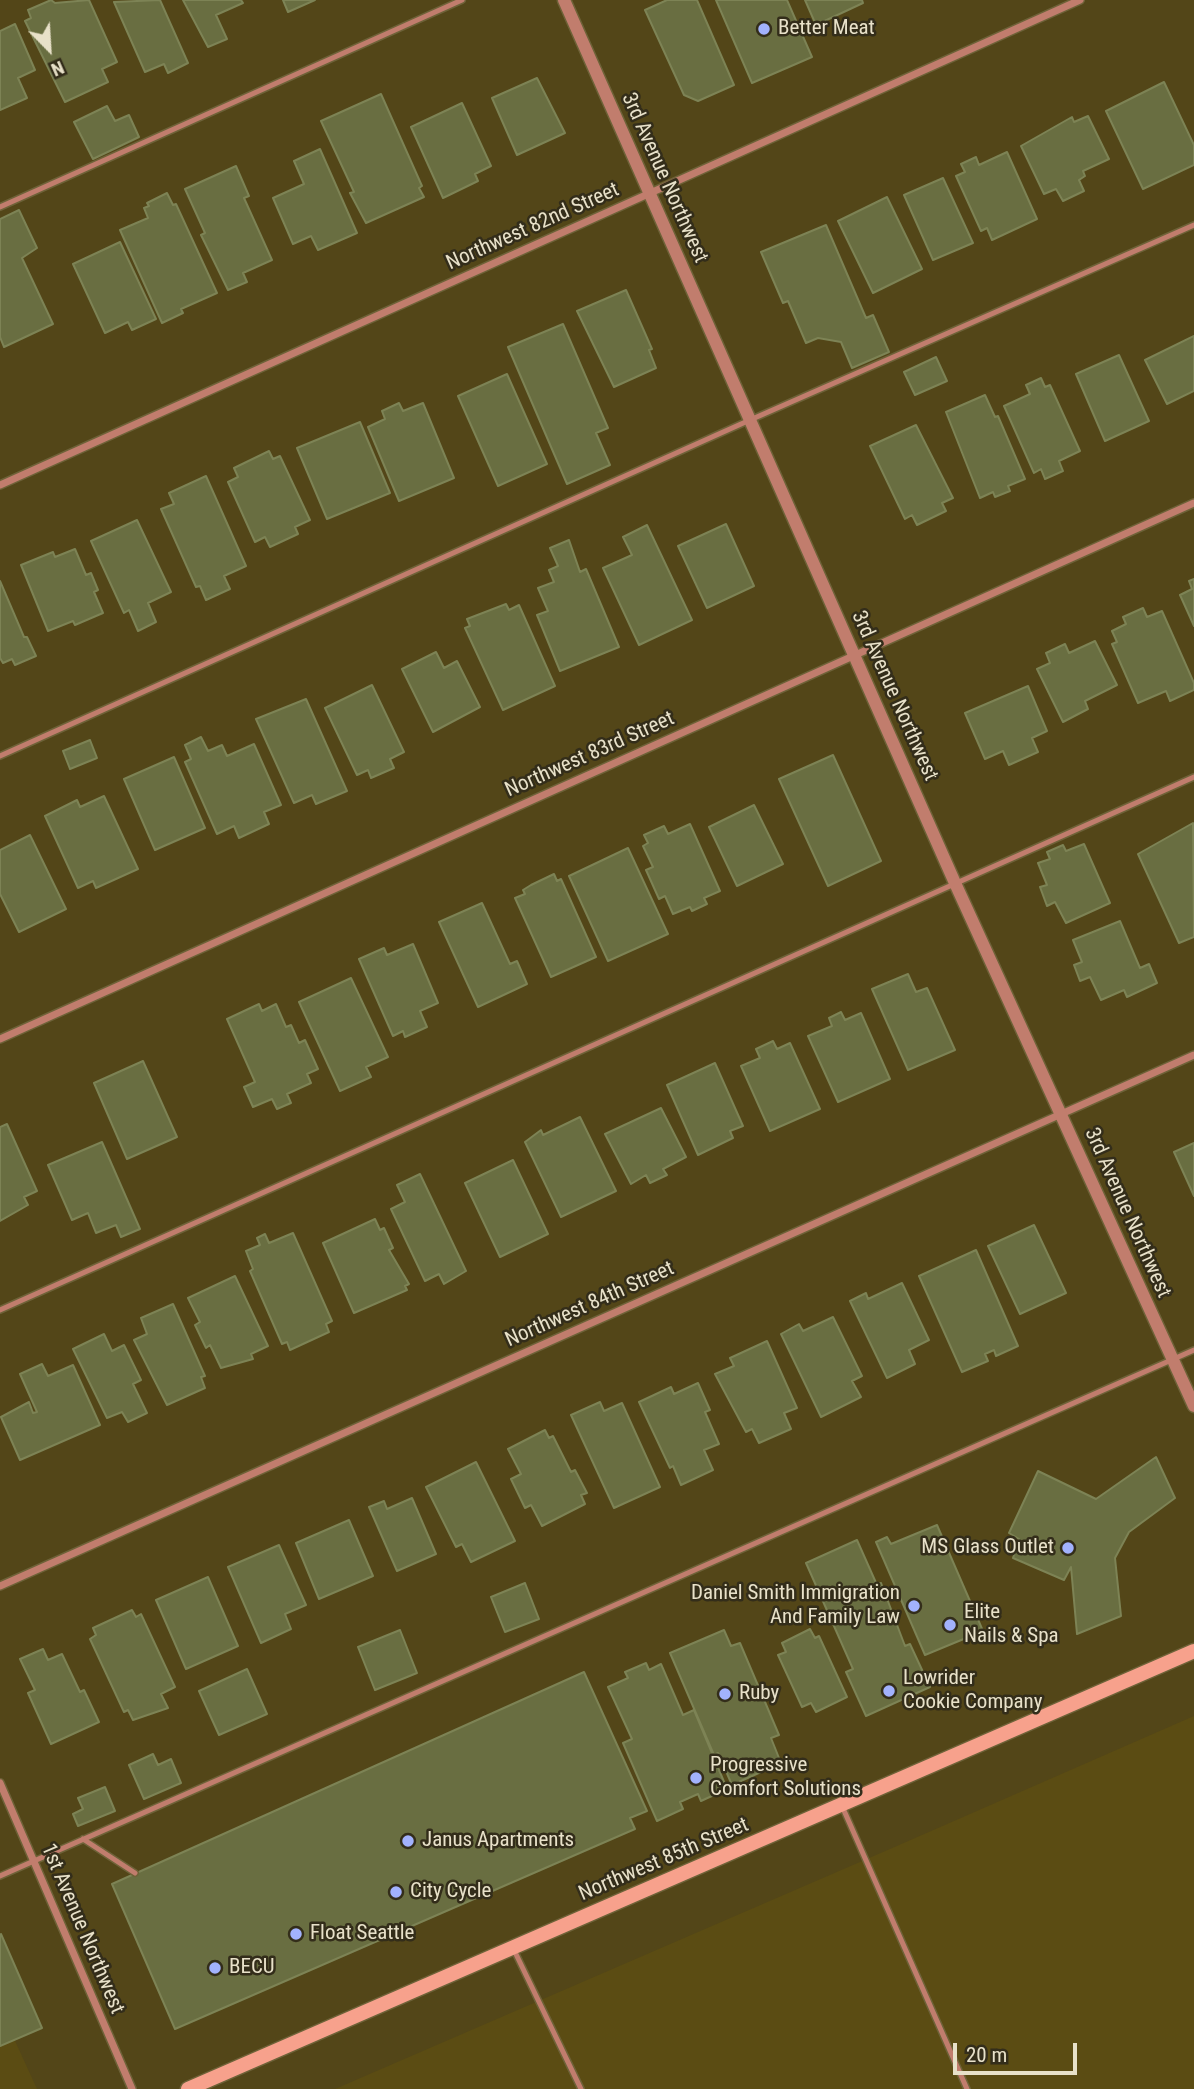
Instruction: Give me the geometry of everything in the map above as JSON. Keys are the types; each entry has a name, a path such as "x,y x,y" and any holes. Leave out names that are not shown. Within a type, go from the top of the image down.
{"main road":[{"name":"Northwest 85th Street","path":"188,2089 1194,1651"}],"street":[{"name":"3rd Avenue Northwest","path":"564,0 955,883 1194,1406"},
{"name":"Northwest 82nd Street","path":"0,485 1080,0"},
{"name":"Northwest 83rd Street","path":"0,1039 1194,503"},
{"name":"Northwest 84th Street","path":"0,1586 1194,1055"},
{"name":"1st Avenue Northwest","path":"0,1783 132,2089"}],"lane":[{"path":"0,207 462,0"},
{"path":"0,756 750,420 1194,225"},
{"path":"0,1310 1194,777"},
{"path":"0,1876 1194,1350"},
{"path":"842,1806 967,2089"},
{"path":"83,1839 135,1873"},
{"path":"514,1948 581,2089"}],"shaded area":[{"path":"1194,1716 1194,2089 335,2089 890,1849"},
{"path":"0,2008 37,2089 0,2089"}],"building":[{"path":"51,0 55,3 89,0 117,62 102,69 108,82 65,102 25,21 31,18 28,10"},
{"path":"160,0 188,63 168,73 164,64 145,72 114,2"},
{"path":"183,0 241,0 243,3 216,15 227,39 208,47"},
{"path":"283,0 315,0 288,12"},
{"path":"667,0 697,0 734,85 698,101 684,95 645,10"},
{"name":"Better Meat","path":"716,0 787,0 812,57 752,83"},
{"path":"805,0 862,0 863,3 816,25"},
{"path":"15,24 35,70 18,78 27,98 0,110 0,31"},
{"path":"537,78 565,133 517,155 492,98"},
{"path":"1164,82 1194,145 1194,165 1143,189 1106,111"},
{"path":"381,94 422,186 419,188 424,197 366,223 350,193 354,192 321,121"},
{"path":"462,103 491,166 475,174 478,181 443,198 411,127"},
{"path":"107,106 115,121 129,115 139,137 93,159 74,122"},
{"path":"1088,116 1109,159 1083,171 1085,176 1079,180 1084,191 1063,201 1056,189 1044,194 1021,146 1072,117 1074,122"},
{"path":"320,149 357,233 318,250 311,236 293,244 273,198 304,184 294,161"},
{"path":"1007,152 1037,219 992,240 987,228 981,231 956,176 965,172 961,164 976,157 979,165"},
{"path":"236,166 249,196 244,198 272,260 243,273 247,282 228,290 201,235 205,233 185,189"},
{"path":"943,178 973,243 933,260 904,195"},
{"path":"167,193 173,205 176,204 217,293 181,309 183,313 162,323 120,230 148,218 144,208 149,206 147,203"},
{"path":"887,197 922,269 873,293 838,221"},
{"path":"19,210 37,248 22,258 53,324 4,347 0,337 0,219"},
{"path":"826,225 866,318 873,315 889,352 852,368 841,342 818,338 806,343 788,301 783,303 761,252"},
{"path":"120,242 156,319 132,330 128,322 105,333 73,264"},
{"path":"626,290 652,349 649,350 656,368 614,387 577,311"},
{"path":"563,324 608,428 596,433 610,465 567,484 508,347"},
{"path":"1194,336 1194,391 1167,404 1145,360"},
{"path":"1119,355 1149,421 1105,441 1076,374"},
{"path":"936,357 947,381 915,395 904,372"},
{"path":"507,374 547,464 498,486 458,396"},
{"path":"1041,378 1045,387 1050,385 1080,451 1059,461 1063,471 1045,479 1041,469 1034,473 1004,406 1030,394 1026,385"},
{"path":"985,395 995,417 998,416 1025,479 1008,486 1010,491 995,497 993,492 980,498 946,412"},
{"path":"399,403 403,411 423,403 454,478 399,501 368,427 385,419 382,411"},
{"path":"360,422 390,493 327,519 297,448"},
{"path":"916,425 953,498 942,503 946,511 917,525 912,515 905,519 870,446"},
{"path":"269,451 273,459 280,456 310,520 295,527 298,534 270,547 265,537 255,542 228,482 238,477 234,468"},
{"path":"206,476 246,566 224,576 230,589 206,600 200,586 196,587 161,509 174,504 169,493"},
{"path":"137,520 171,592 148,603 156,622 138,631 129,610 124,613 91,541"},
{"path":"726,524 754,586 707,608 678,546"},
{"path":"647,525 692,620 639,645 603,568 632,555 623,537"},
{"path":"569,540 580,572 586,569 619,647 560,671 537,615 548,611 538,588 554,582 549,570 558,566 550,548"},
{"path":"75,549 86,575 91,573 98,590 94,592 103,613 75,625 73,621 48,631 21,565 53,552 55,557"},
{"path":"1194,579 1194,626 1180,595 1192,589 1189,581"},
{"path":"0,581 24,637 27,637 36,656 15,665 12,659 3,663 0,658"},
{"path":"506,604 509,610 519,605 555,686 503,710 465,628 470,626 467,619"},
{"path":"1143,608 1147,617 1162,611 1194,683 1194,690 1170,701 1166,691 1138,703 1112,644 1117,642 1112,631 1126,624 1123,617"},
{"path":"1095,641 1117,685 1085,701 1088,709 1063,722 1037,669 1050,663 1046,653 1065,644 1069,653"},
{"path":"436,652 444,668 457,661 480,707 433,732 402,669"},
{"path":"372,685 404,752 390,759 394,768 371,778 368,770 357,775 325,708"},
{"path":"1028,686 1047,731 1032,738 1038,752 1009,765 1003,751 985,759 965,713"},
{"path":"306,699 347,791 316,804 312,795 294,803 256,719"},
{"path":"201,737 208,751 222,745 227,756 254,744 281,805 264,812 269,824 239,838 234,826 217,834 185,762 191,759 185,745"},
{"path":"90,740 97,758 70,769 63,751"},
{"path":"833,755 881,861 828,886 779,779"},
{"path":"174,757 205,828 155,850 124,779"},
{"path":"104,796 138,869 96,888 93,881 78,888 45,816 77,800 80,807"},
{"path":"754,805 783,864 737,886 709,827"},
{"path":"1193,823 1194,937 1179,943 1138,854"},
{"path":"690,824 720,891 704,898 707,904 692,911 690,907 673,914 665,896 659,899 646,870 653,867 643,846 648,843 644,835 664,826 668,834"},
{"path":"30,835 66,909 19,932 0,894 0,850"},
{"path":"1084,844 1110,903 1066,923 1055,902 1047,906 1040,887 1047,885 1038,863 1050,859 1047,852 1063,845 1066,851"},
{"path":"628,848 668,934 608,961 569,876"},
{"path":"554,874 557,881 561,879 596,957 551,977 515,898 525,894 523,890 531,885"},
{"path":"482,903 510,964 517,961 527,984 478,1007 439,922"},
{"path":"1120,921 1140,968 1149,964 1157,983 1127,997 1124,990 1101,1000 1090,977 1080,981 1074,965 1082,962 1073,940"},
{"path":"413,944 438,1003 420,1011 427,1027 405,1037 403,1031 393,1036 359,959 384,948 387,955"},
{"path":"908,974 916,992 927,988 955,1050 908,1070 872,989"},
{"path":"351,978 388,1057 366,1067 371,1077 340,1091 299,1002"},
{"path":"259,1004 262,1011 276,1004 286,1027 291,1025 299,1043 305,1040 318,1069 307,1074 311,1083 287,1094 291,1103 277,1109 272,1099 253,1107 244,1087 255,1082 227,1019"},
{"path":"841,1012 845,1020 861,1013 890,1079 838,1102 808,1036 832,1026 829,1018"},
{"path":"773,1041 777,1049 790,1043 820,1109 770,1131 741,1066 760,1058 756,1049"},
{"path":"143,1061 177,1137 127,1159 94,1083"},
{"path":"715,1063 743,1126 730,1131 733,1138 698,1155 667,1085"},
{"path":"661,1108 686,1157 663,1169 667,1175 650,1183 646,1175 631,1184 605,1134"},
{"path":"580,1117 616,1191 561,1217 525,1142 541,1130 543,1135"},
{"path":"7,1124 37,1191 24,1197 28,1205 0,1221 0,1127"},
{"path":"102,1142 140,1229 121,1237 116,1225 96,1233 88,1213 72,1220 48,1165"},
{"path":"1194,1143 1194,1196 1174,1152"},
{"path":"513,1160 548,1234 500,1257 465,1183"},
{"path":"420,1174 466,1271 444,1284 439,1274 425,1281 391,1209 405,1202 397,1185"},
{"path":"375,1219 380,1230 384,1228 393,1248 389,1250 409,1284 405,1286 407,1290 354,1313 323,1243"},
{"path":"1034,1225 1066,1293 1020,1314 988,1246"},
{"path":"293,1233 332,1321 326,1324 329,1332 290,1350 287,1342 282,1344 250,1271 253,1269 246,1251 260,1245 257,1238 265,1234 269,1243"},
{"path":"976,1250 1018,1346 996,1356 994,1350 985,1354 988,1361 962,1372 919,1276"},
{"path":"235,1276 268,1346 251,1354 253,1359 221,1368 210,1345 206,1348 195,1325 200,1322 188,1298"},
{"path":"902,1283 929,1340 909,1350 915,1364 887,1378 850,1301 866,1293 868,1299"},
{"path":"173,1304 205,1376 201,1377 205,1388 167,1405 134,1340 147,1334 141,1318"},
{"path":"833,1317 862,1376 852,1381 861,1397 821,1417 781,1334 799,1324 803,1331"},
{"path":"104,1334 112,1351 124,1345 141,1380 133,1384 147,1413 128,1422 122,1412 107,1418 73,1349"},
{"path":"767,1341 797,1408 784,1413 791,1429 759,1443 752,1429 746,1432 715,1374 734,1366 730,1358"},
{"path":"42,1364 48,1376 73,1365 100,1425 20,1460 1,1417 29,1402 33,1413 37,1412 20,1374"},
{"path":"698,1383 710,1410 705,1412 719,1444 704,1450 713,1470 681,1485 673,1466 670,1468 639,1402 671,1387 674,1394"},
{"path":"600,1402 604,1411 622,1403 660,1487 614,1508 571,1415"},
{"path":"545,1430 549,1438 553,1436 571,1472 575,1470 587,1493 581,1495 585,1504 542,1526 531,1505 525,1508 511,1479 521,1474 508,1449"},
{"name":"MS Glass Outlet","path":"1156,1457 1175,1498 1129,1532 1115,1558 1121,1616 1077,1634 1071,1567 1064,1580 1013,1558 1019,1539 1009,1533 1038,1471 1096,1499"},
{"path":"476,1462 515,1541 471,1562 462,1544 456,1547 426,1487"},
{"path":"412,1498 436,1554 397,1571 369,1507 384,1501 387,1509"},
{"path":"349,1520 373,1576 319,1599 296,1543"},
{"path":"937,1525 983,1631 925,1655 876,1542 887,1537 891,1544"},
{"path":"857,1540 877,1585 881,1583 905,1646 910,1644 930,1687 866,1716 846,1672 853,1669 806,1563"},
{"path":"279,1545 306,1605 285,1614 291,1629 261,1643 228,1567"},
{"path":"208,1577 238,1646 186,1669 156,1600"},
{"path":"525,1583 539,1619 505,1632 491,1597"},
{"path":"132,1610 136,1617 141,1614 175,1687 161,1694 168,1708 133,1720 128,1710 124,1712 90,1639 96,1635 93,1628"},
{"path":"810,1629 815,1638 819,1636 847,1697 816,1712 811,1703 802,1707 778,1655 786,1652 782,1643"},
{"path":"400,1630 417,1673 375,1690 358,1647"},
{"name":"Ruby","path":"724,1630 731,1646 740,1643 779,1735 771,1738 781,1763 732,1785 718,1753 714,1755 670,1653"},
{"path":"43,1649 48,1660 62,1654 80,1692 84,1690 99,1722 51,1744 28,1693 35,1690 20,1659"},
{"path":"646,1663 649,1670 661,1664 683,1715 694,1710 727,1789 701,1801 698,1794 680,1802 683,1809 657,1821 623,1743 632,1739 608,1687 628,1678 625,1672"},
{"path":"247,1669 267,1714 219,1735 199,1691"},
{"name":"Janus Apartments","path":"584,1672 647,1811 630,1818 635,1829 175,2029 112,1884"},
{"path":"153,1754 158,1765 171,1759 181,1783 144,1799 129,1765"},
{"path":"105,1787 115,1811 78,1826 73,1814 83,1809 78,1798"},
{"path":"0,1935 42,2028 0,2046"}],"place":[{"name":"Better Meat","path":"764,29"},
{"name":"MS Glass Outlet","path":"1068,1548"},
{"name":"Daniel Smith Immigration And Family Law","path":"914,1606"},
{"name":"Elite Nails & Spa","path":"950,1625"},
{"name":"Lowrider Cookie Company","path":"889,1691"},
{"name":"Ruby","path":"725,1694"},
{"name":"Progressive Comfort Solutions","path":"696,1778"},
{"name":"Janus Apartments","path":"408,1841"},
{"name":"City Cycle","path":"396,1892"},
{"name":"Float Seattle","path":"296,1934"},
{"name":"BECU","path":"215,1968"}]}
